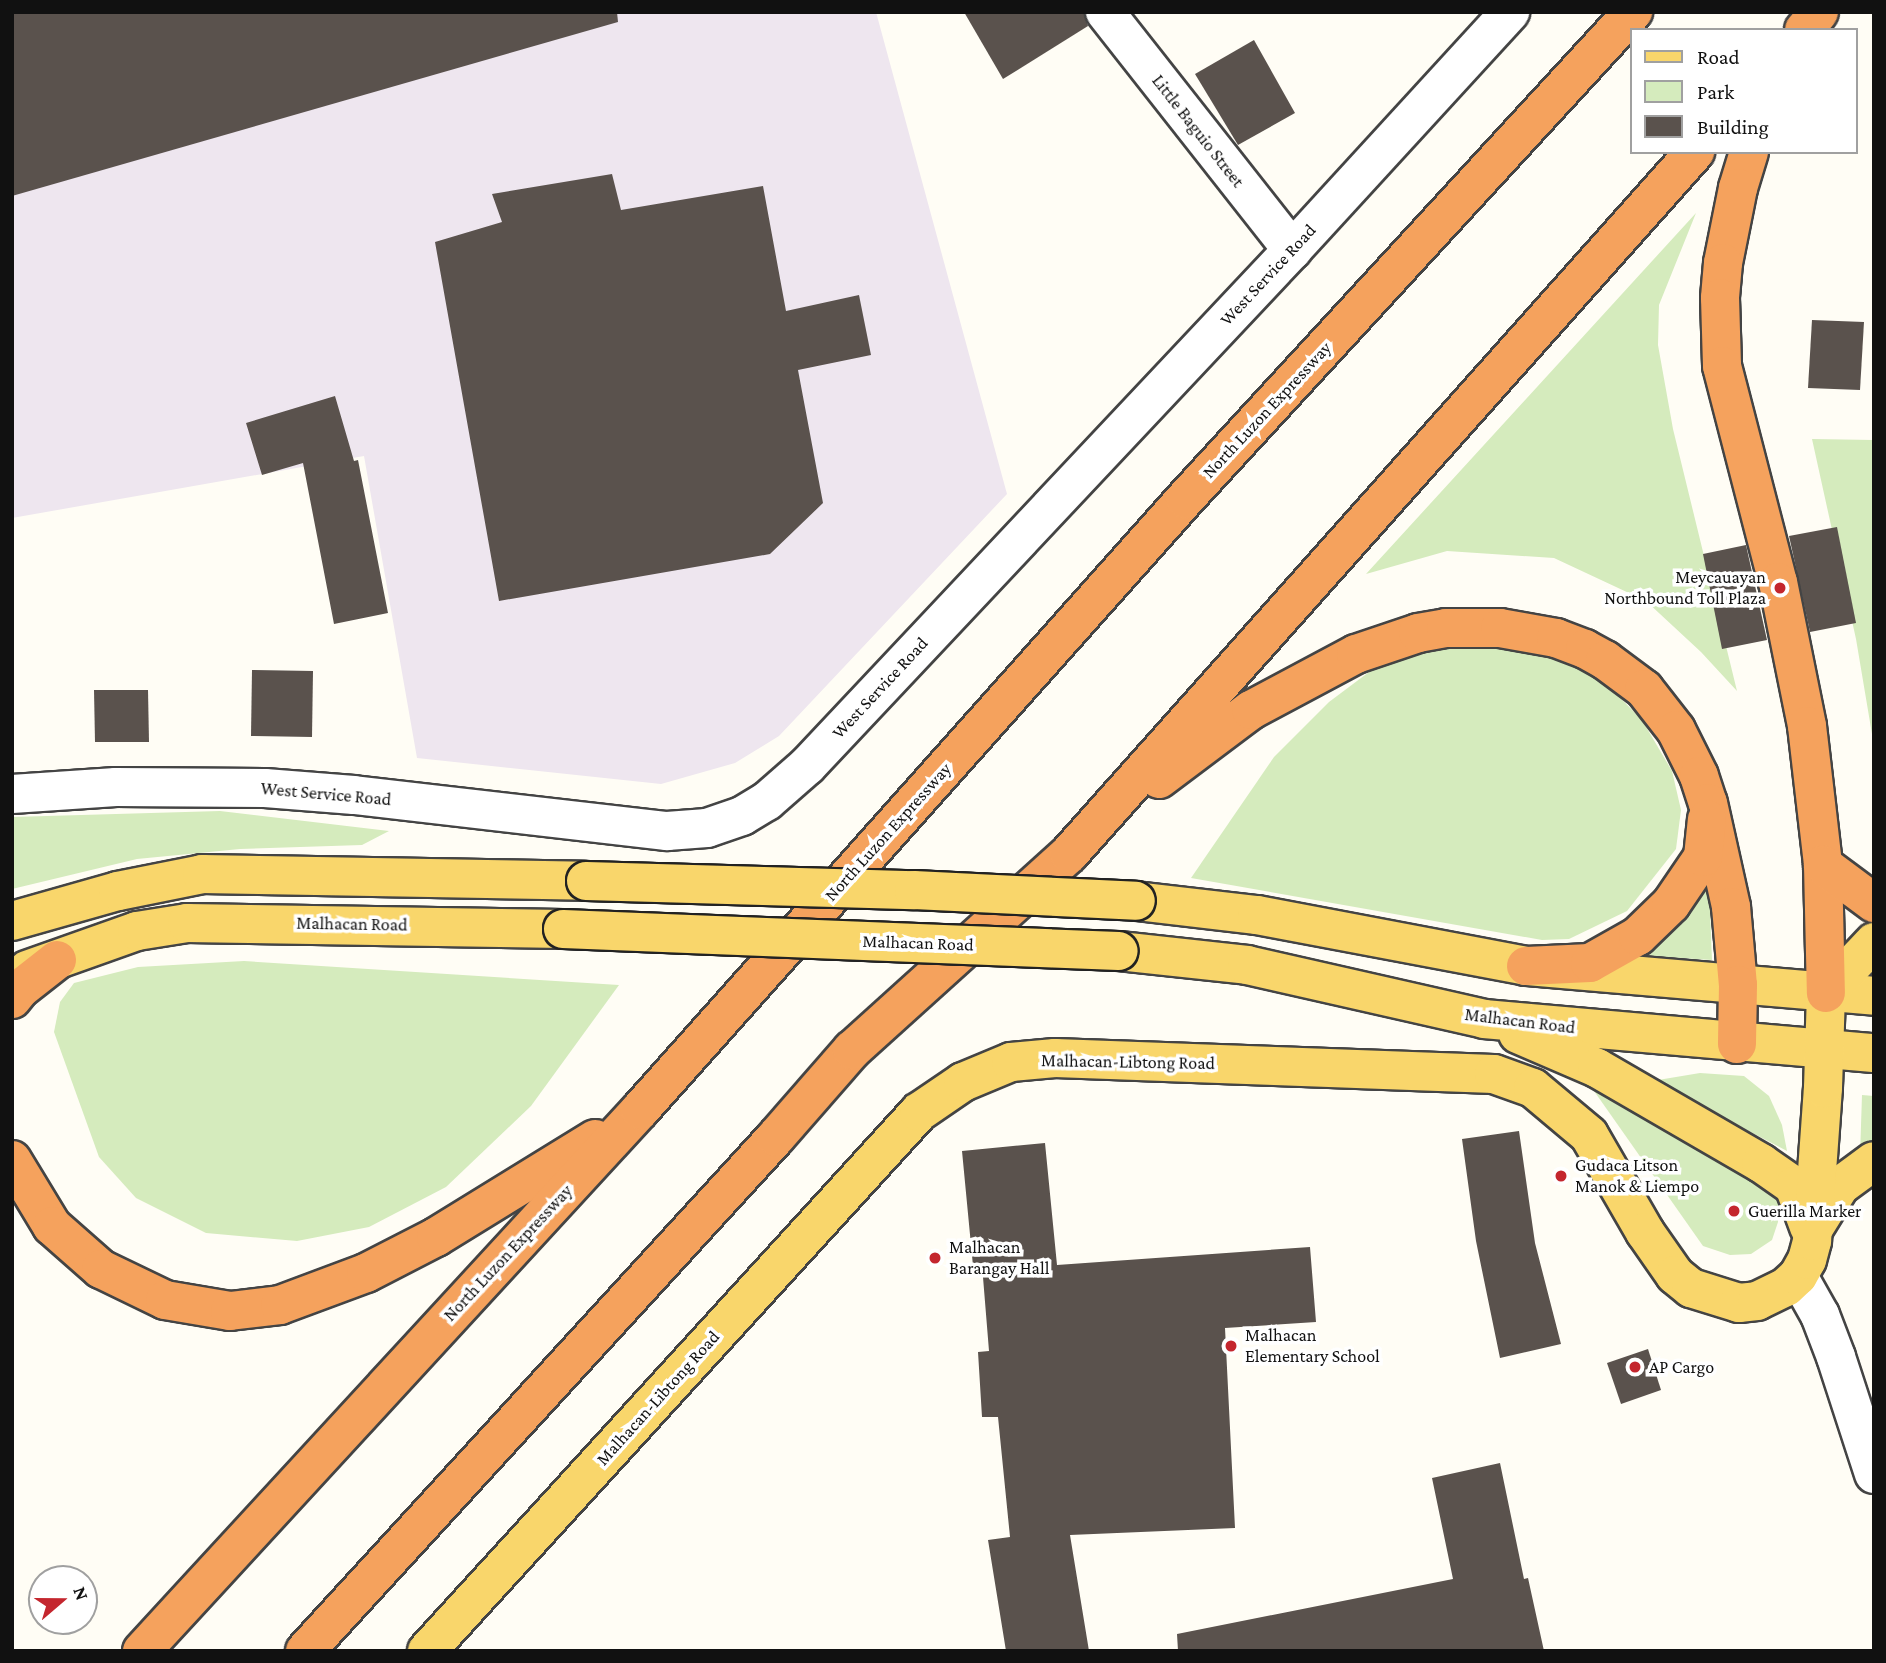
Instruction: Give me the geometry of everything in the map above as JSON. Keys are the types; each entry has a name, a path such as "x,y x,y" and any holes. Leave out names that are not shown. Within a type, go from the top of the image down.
{"highway":[{"name":"North Luzon Expressway","path":"142,1651 640,1110 1185,499 1633,12"},
{"path":"1069,854 1693,154"},
{"path":"1748,154 1738,188 1723,263 1720,298 1722,366 1790,640 1815,776 1823,865 1826,993"},
{"path":"304,1651 776,1137 852,1049 1069,854 1170,770 1251,710 1356,654 1418,633 1446,628 1500,628 1556,638 1605,660 1644,689 1676,730 1708,803 1731,907 1738,985 1737,1044"},
{"path":"1526,966 1590,963 1624,947 1654,923 1687,884 1703,857 1708,803"},
{"path":"1823,865 1874,903"},
{"path":"12,999 20,989 57,960"},
{"path":"12,1160 52,1226 101,1269 165,1300 210,1310 244,1310 280,1305 324,1291 398,1257 476,1213 640,1110"}],"main road":[{"path":"12,921 129,889 202,874 914,890 1136,901 1258,915 1526,966 1874,996"},
{"name":"Malhacan Road","path":"12,974 138,931 187,923 563,929 1119,951 1247,964 1484,1019 1737,1044 1874,1053"},
{"path":"1798,1276 1807,1260 1811,1233 1826,993 1874,942"},
{"path":"1484,1019 1597,1068 1761,1163 1794,1186 1811,1233"},
{"name":"Malhacan-Libtong Road","path":"427,1651 919,1112 963,1082 1011,1062 1055,1058 1493,1074 1533,1088 1589,1135 1645,1232 1675,1275 1691,1288 1721,1300 1739,1303 1757,1301 1786,1287 1798,1276"},
{"path":"1811,1233 1840,1186 1874,1161"}],"street":[{"name":"Little Baguio Street","path":"1105,12 1292,250"},
{"name":"West Service Road","path":"12,794 116,787 265,788 354,794 667,831 707,828 742,816 768,801 807,766 1292,250 1510,12"},
{"path":"1798,1276 1820,1315 1874,1474"}],"shaded area":[{"path":"12,12 876,12 1007,494 779,736 735,763 661,784 417,758 364,456 12,518"}],"green space":[{"path":"1696,213 1659,305 1658,345 1673,429 1737,691 1701,652 1646,601 1554,558 1447,551 1366,574"},
{"path":"1812,439 1874,440 1874,746 1856,639"},
{"path":"1456,644 1526,646 1595,672 1642,720 1672,771 1681,810 1676,849 1627,911 1569,939 1542,940 1191,878 1274,757 1329,702 1385,660"},
{"path":"220,811 389,831 362,845 240,849 137,859 12,889 12,817"},
{"path":"1709,886 1712,960 1647,956 1676,929"},
{"path":"244,961 619,985 531,1106 446,1187 369,1227 297,1241 206,1233 136,1198 99,1157 54,1032 60,1002 74,983 138,967"},
{"path":"1700,1073 1744,1076 1769,1096 1782,1125 1787,1151 1652,1081"},
{"path":"1587,1081 1761,1179 1779,1201 1778,1222 1772,1240 1751,1254 1730,1255 1703,1246"},
{"path":"1862,1095 1874,1096 1874,1144 1860,1156"}],"building":[{"path":"12,12 617,12 618,22 12,196"},
{"path":"964,12 1084,12 1088,26 1003,79"},
{"path":"1254,40 1295,113 1238,145 1195,74"},
{"path":"612,174 621,210 763,186 786,311 859,295 871,355 798,370 823,503 770,554 499,601 435,242 502,222 492,194"},
{"path":"1812,320 1864,322 1860,390 1808,388"},
{"path":"335,396 354,461 358,460 388,613 334,624 303,463 262,475 246,423"},
{"path":"1837,527 1856,623 1810,632 1789,536"},
{"path":"1746,545 1767,640 1722,649 1703,554"},
{"path":"252,670 313,671 312,737 251,736"},
{"path":"94,690 148,690 149,742 95,742"},
{"path":"1519,1131 1535,1243 1561,1344 1500,1358 1476,1241 1462,1139"},
{"path":"1045,1143 1057,1265 1310,1247 1316,1322 1225,1328 1235,1528 1070,1535 1089,1651 1006,1651 988,1540 1010,1537 998,1417 982,1417 978,1352 989,1351 982,1265 973,1266 962,1151"},
{"path":"1648,1349 1661,1390 1621,1404 1607,1363"},
{"path":"1500,1463 1524,1579 1528,1578 1544,1651 1178,1651 1177,1634 1453,1579 1432,1478"}],"place":[{"name":"Meycauayan Northbound Toll Plaza","path":"1780,588"},
{"name":"Gudaca Litson Manok & Liempo","path":"1561,1176"},
{"name":"Guerilla Marker","path":"1734,1211"},
{"name":"Malhacan Barangay Hall","path":"935,1258"},
{"name":"Malhacan Elementary School","path":"1231,1346"},
{"name":"AP Cargo","path":"1635,1367"}]}
